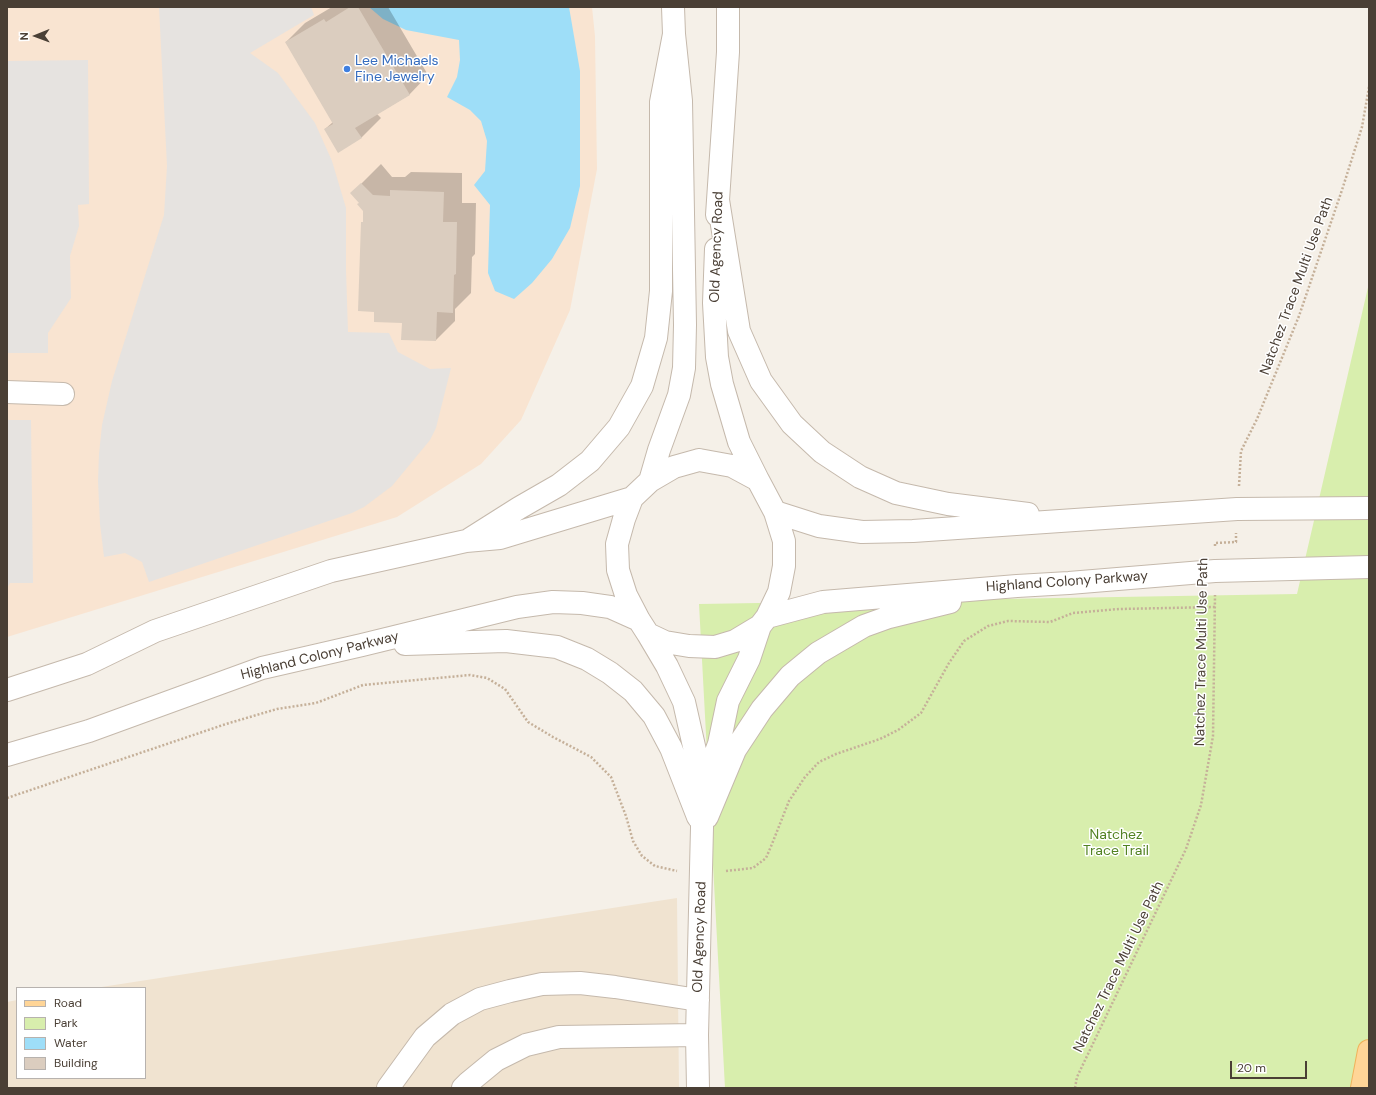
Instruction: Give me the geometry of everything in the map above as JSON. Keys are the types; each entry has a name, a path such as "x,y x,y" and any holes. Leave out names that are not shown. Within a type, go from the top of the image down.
{"main road":[{"path":"1362,1088 1369,1051"}],"street":[{"path":"650,481 658,450 679,395 684,368 685,325 681,101 674,34 674,7"},
{"name":"Old Agency Road","path":"703,786 719,744 728,701 749,659 764,622 779,592 784,566 784,541 775,512 739,442 722,384 717,357 714,303 718,200 728,52 728,7"},
{"path":"466,541 559,485 590,461 619,427 642,386 656,338 661,291 661,102 674,34"},
{"path":"718,200 739,332 761,381 792,424 822,452 860,477 896,493 948,504 1081,520"},
{"path":"7,392 63,394"},
{"path":"7,690 87,664 155,631 331,571 466,541 500,538 632,498 650,481 674,467 699,460 732,466 758,480"},
{"name":"Old Agency Road","path":"632,498 617,544 618,570 626,595 668,666 684,702 703,786 697,1035 698,1088"},
{"path":"775,512 819,526 862,532 913,531 1237,509 1369,508"},
{"name":"Highland Colony Parkway","path":"7,755 89,731 262,668 517,607 553,602 610,606 665,642 689,646 715,647 735,641 764,622 823,602 1215,571 1369,567"},
{"path":"702,829 735,750 762,709 790,676 818,654 864,626 889,617 1017,586"},
{"path":"362,645 506,641 557,648 587,659 610,673 633,691 654,716 672,748 702,829"},
{"path":"388,1088 425,1037 452,1014 480,999 542,984 580,982 698,1000"},
{"path":"463,1088 496,1060 526,1045 559,1037 697,1035"}],"path":[{"name":"Natchez Trace Multi Use Path","path":"1075,1088 1077,1077 1186,849 1201,805 1213,736 1215,544 1236,542 1241,451 1257,419 1300,316 1362,127 1369,87"},
{"path":"7,798 226,724 277,709 316,703 363,685 470,675 487,678 505,689 528,722 591,757 611,777 626,816 633,841 642,856 656,866 675,870 702,872 753,868 766,858 789,802 805,777 819,762 836,754 880,739 898,730 921,713 949,663 964,641 988,626 1008,621 1050,622 1073,613 1119,608 1215,607"}],"shaded area":[{"path":"7,7 592,7 595,36 597,169 570,310 521,420 481,464 397,517 7,637"},
{"path":"159,7 311,7 314,15 250,53 278,73 315,123 332,161 346,208 348,332 389,333 398,352 430,369 451,368 436,428 430,440 392,486 364,507 352,513 149,582 142,562 125,553 104,557 100,524 98,481 102,425 112,381 164,215 167,166"},
{"path":"88,60 89,204 78,205 79,226 70,256 71,298 48,333 48,353 7,353 7,61"},
{"path":"7,419 31,420 33,583 10,583 7,588"},
{"path":"677,898 679,1088 7,1088 7,1002 16,1000 16,1079 146,1079 146,987 101,987"}],"green space":[{"name":"Natchez Trace Trail","path":"1369,283 1369,1088 725,1088 699,604 1297,594"}],"water":[{"path":"369,7 569,7 580,71 580,186 570,228 552,259 532,283 514,299 495,291 488,273 490,205 474,185 485,171 487,141 481,121 470,110 447,97 457,77 460,60 459,40 406,30 383,19"}],"building":[{"name":"Lee Michaels Fine Jewelry","path":"350,7 358,7 410,95 355,128 362,138 338,153 324,129 333,124 285,42 324,19 326,22"},
{"path":"361,183 373,195 390,196 390,190 444,192 443,222 457,222 456,274 454,275 453,313 437,312 436,341 401,340 402,323 374,322 374,312 358,311 361,222 363,222 363,211 357,204 359,203 350,193"}],"place":[{"name":"Lee Michaels Fine Jewelry","path":"347,69"}]}
